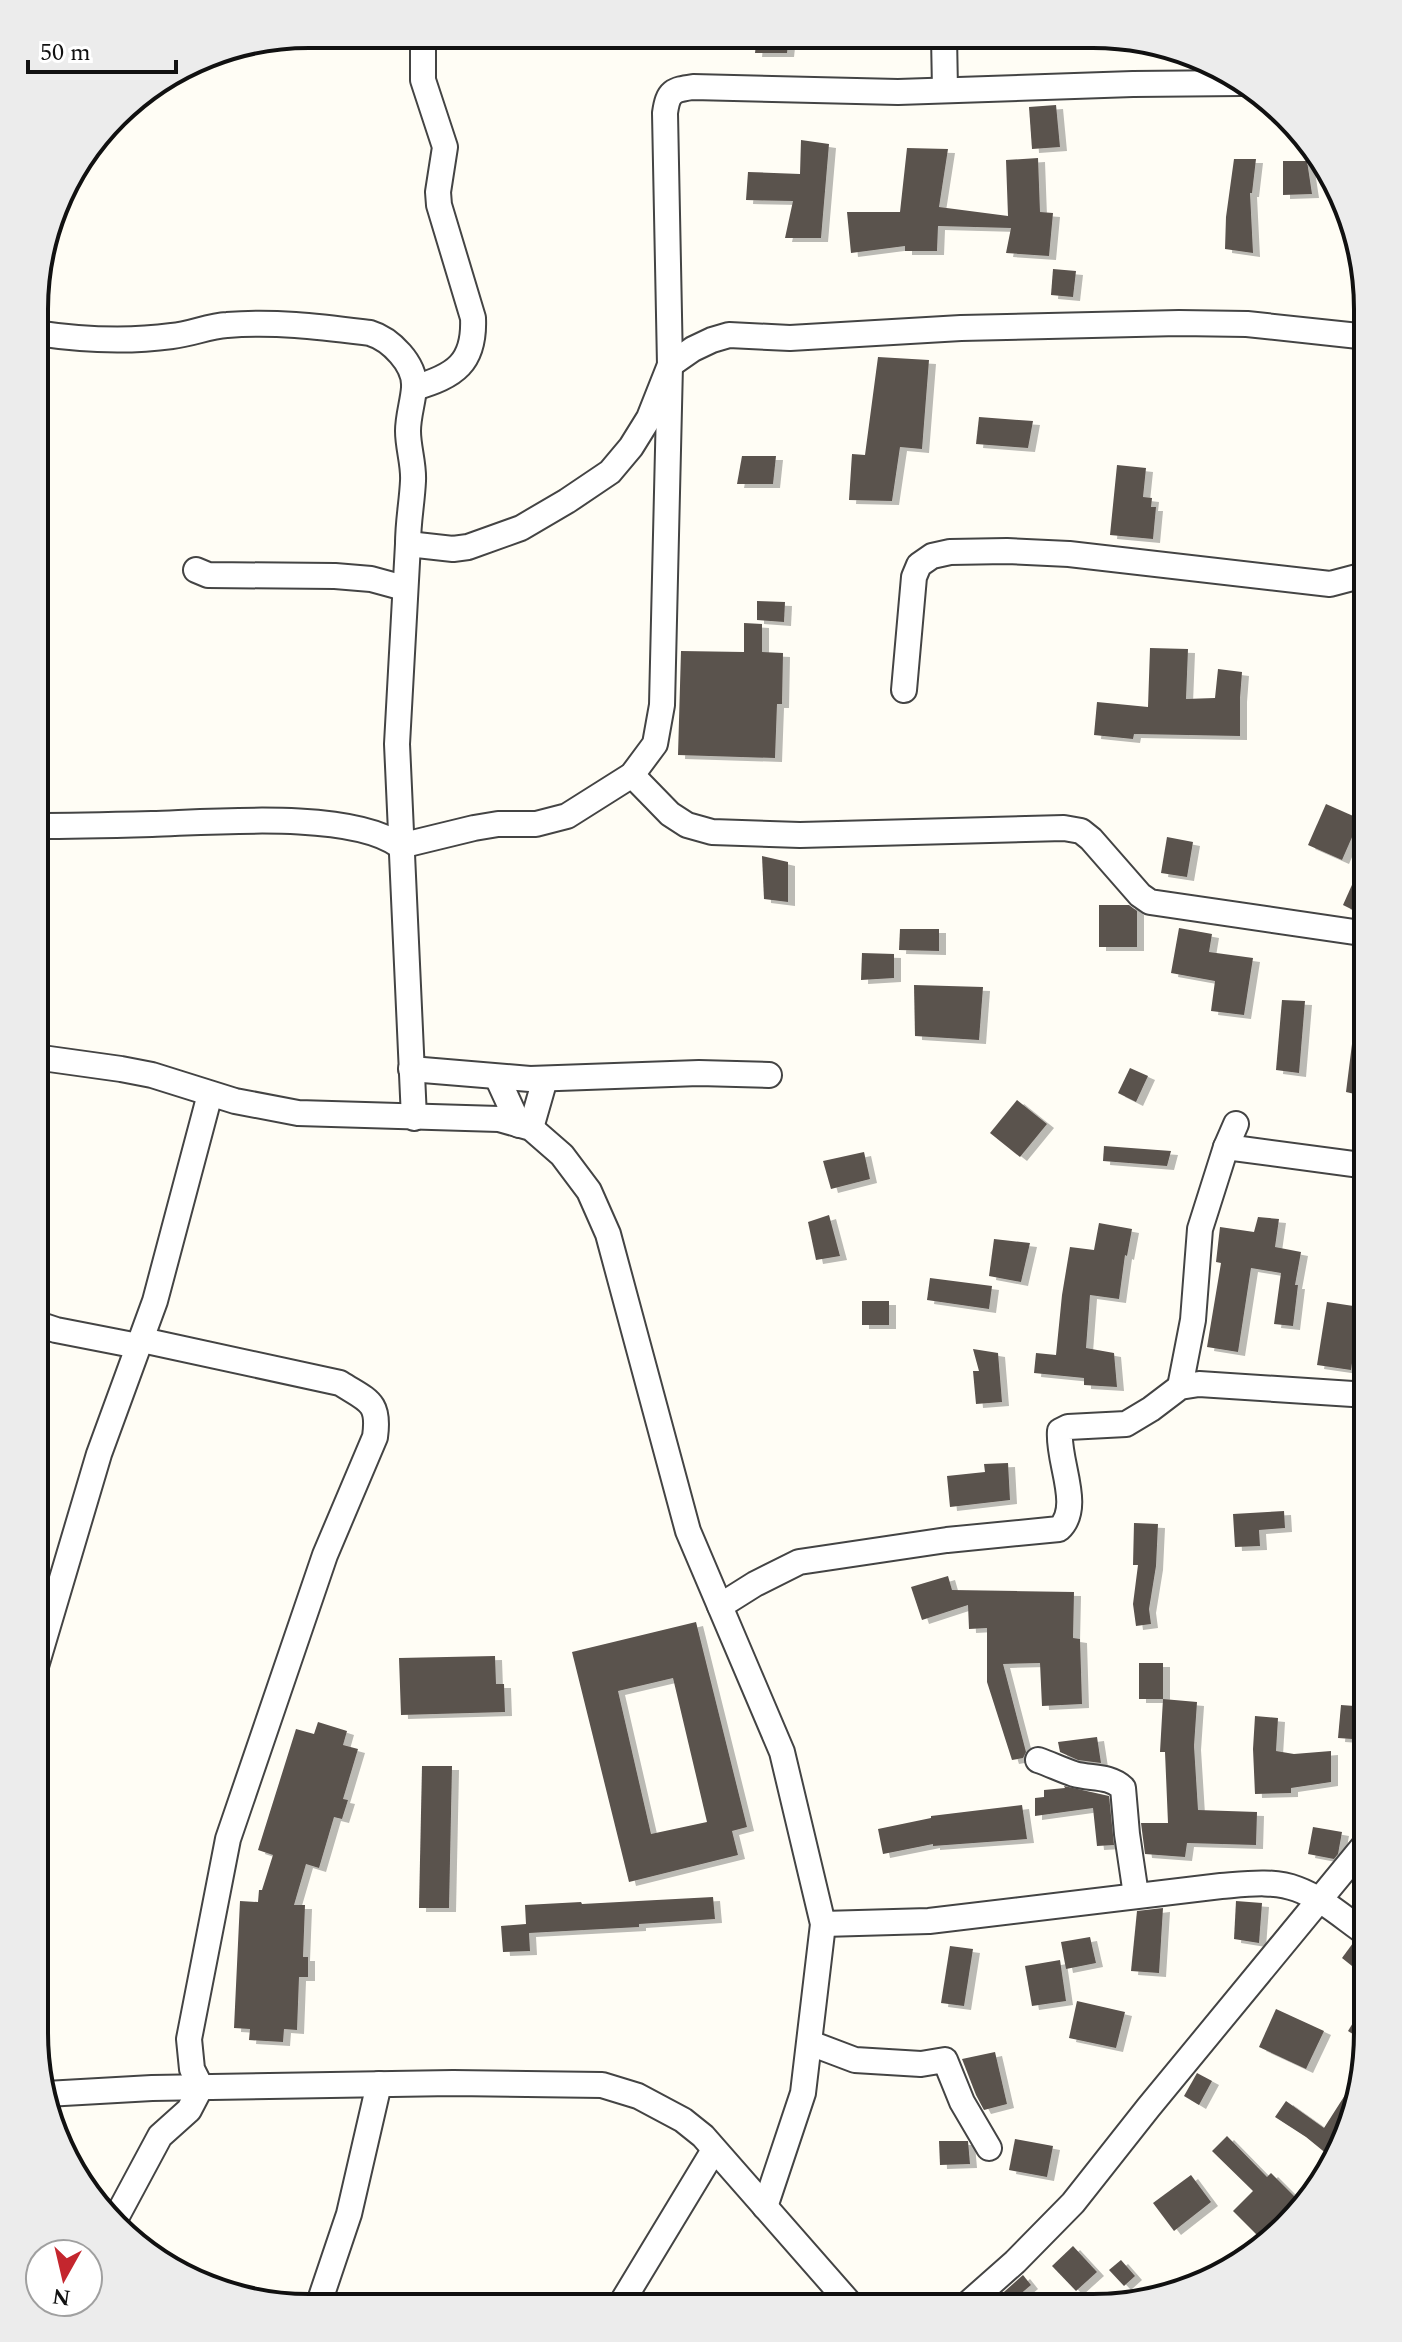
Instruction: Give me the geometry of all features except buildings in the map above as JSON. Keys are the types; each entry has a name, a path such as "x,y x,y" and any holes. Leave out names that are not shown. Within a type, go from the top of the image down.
{"street":[{"path":"944,48 945,90"},
{"path":"414,388 453,374 464,362 474,334 473,318 439,205 445,147 423,80 422,49"},
{"path":"48,826 272,821 337,825 389,838 400,846 474,828 498,824 536,824 567,816 632,775 655,744 662,705 670,365 665,113 667,99 676,89 898,92 1223,83"},
{"path":"48,335 106,340 173,336 223,325 279,323 383,337 395,347 409,369 414,380 408,420 413,482 408,520 397,744 414,1118"},
{"path":"408,544 453,549 468,547 521,528 610,472 649,418 670,365 693,349 729,335 790,338 946,328 1179,323 1247,324 1354,335"},
{"path":"904,690 914,577 919,565 932,556 950,552 1007,551 1069,554 1330,584 1354,578"},
{"path":"196,570 208,575 371,579 404,588"},
{"path":"632,775 670,814 687,825 712,832 800,835 1064,828 1081,831 1150,902 1354,932"},
{"path":"48,1059 142,1073 235,1101 298,1113 499,1119 525,1126"},
{"path":"411,1069 545,1079 699,1073 769,1075"},
{"path":"497,1077 525,1126 562,1155 589,1191 608,1234 688,1531 782,1752 823,1924 803,2093 765,2207"},
{"path":"525,1126 545,1079"},
{"path":"48,1626 99,1454 155,1301 210,1094"},
{"path":"1180,1387 1193,1320 1200,1229 1231,1135 1354,1163"},
{"path":"48,1327 340,1383 367,1400 377,1412 375,1437 325,1555 228,1839 189,2039 192,2069 201,2087"},
{"path":"720,1606 799,1562 947,1540 1059,1529 1067,1522 1070,1503 1059,1442 1060,1431 1068,1427 1126,1424 1180,1387 1199,1384 1353,1394"},
{"path":"1038,1760 1074,1774 1105,1778 1123,1788 1136,1895"},
{"path":"979,2294 1073,2203 1353,1859"},
{"path":"823,1924 929,1921 1136,1895 1269,1884 1296,1889 1353,1924"},
{"path":"810,2043 855,2060 921,2064 945,2060 962,2102 989,2148"},
{"path":"322,2294 349,2214 379,2084"},
{"path":"56,2094 379,2084 602,2085 638,2096 676,2116 703,2136 842,2294"},
{"path":"120,2211 160,2136 189,2110 201,2087"},
{"path":"627,2294 714,2150"}]}
